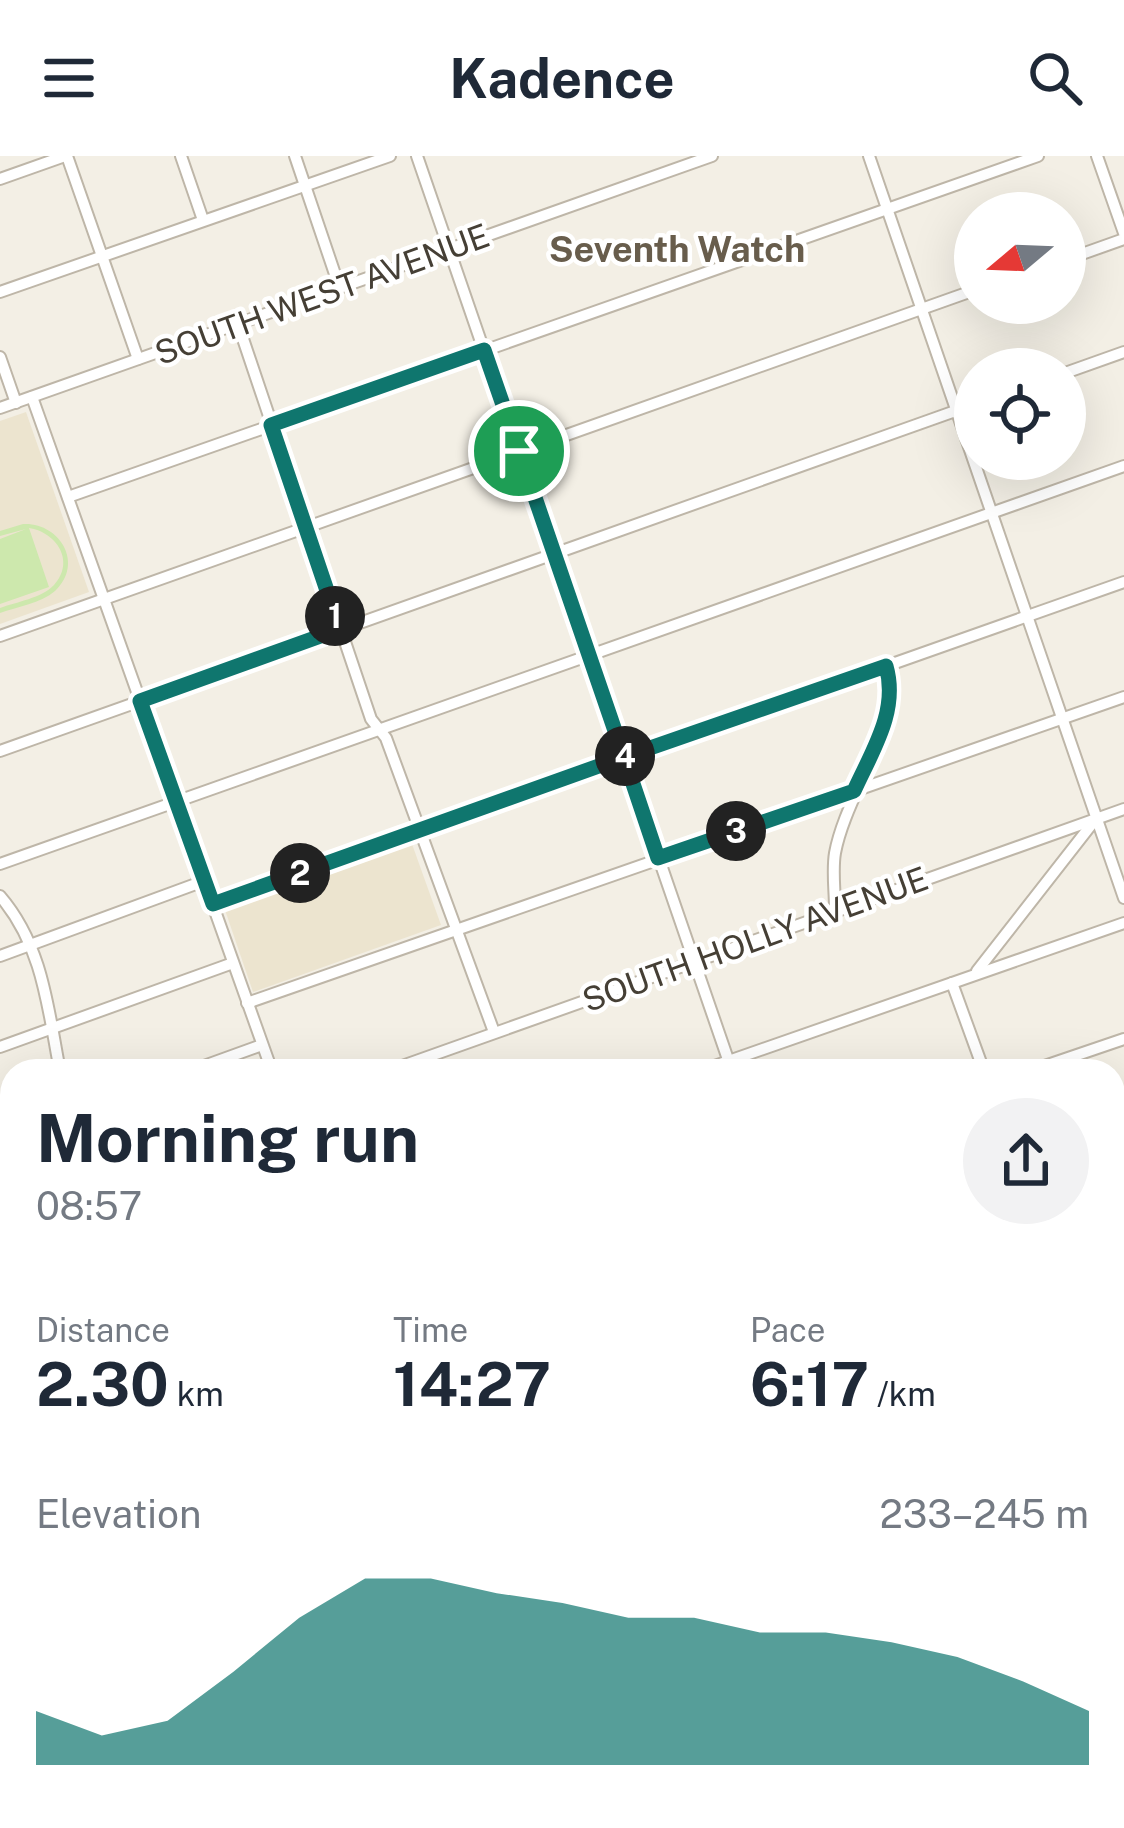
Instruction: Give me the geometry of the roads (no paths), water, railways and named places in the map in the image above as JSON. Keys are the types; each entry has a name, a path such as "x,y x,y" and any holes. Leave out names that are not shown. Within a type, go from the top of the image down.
{"street":[{"path":"0,179 66,156 139,359"},
{"path":"181,156 203,220"},
{"path":"295,156 339,286"},
{"path":"0,292 390,156"},
{"path":"416,156 728,1059"},
{"name":"SOUTH WEST AVENUE","path":"0,408 712,156"},
{"path":"869,156 954,401"},
{"path":"68,497 1038,156"},
{"path":"1086,251 1124,236 1097,156"},
{"path":"0,636 954,297"},
{"path":"238,324 371,719 419,830 494,1032"},
{"path":"1086,366 1124,352"},
{"path":"0,357 16,403"},
{"path":"32,397 267,1059"},
{"path":"0,751 954,411"},
{"path":"0,864 1124,466"},
{"path":"981,480 1124,898"},
{"path":"213,904 1124,581"},
{"path":"835,909 835,855 854,791 890,710 886,666"},
{"path":"248,1003 1124,697"},
{"name":"SOUTH HOLLY AVENUE","path":"421,1059 1124,809"},
{"path":"975,974 1096,818"},
{"path":"0,956 204,881"},
{"path":"0,896 19,919 41,969 58,1059"},
{"path":"749,1059 1124,923"},
{"path":"0,1047 233,962"},
{"path":"952,983 980,1059"},
{"path":"1065,1059 1124,1039"},
{"path":"223,1059 262,1045"}],"district":[{"name":"Seventh Watch","path":"677,249"}]}
